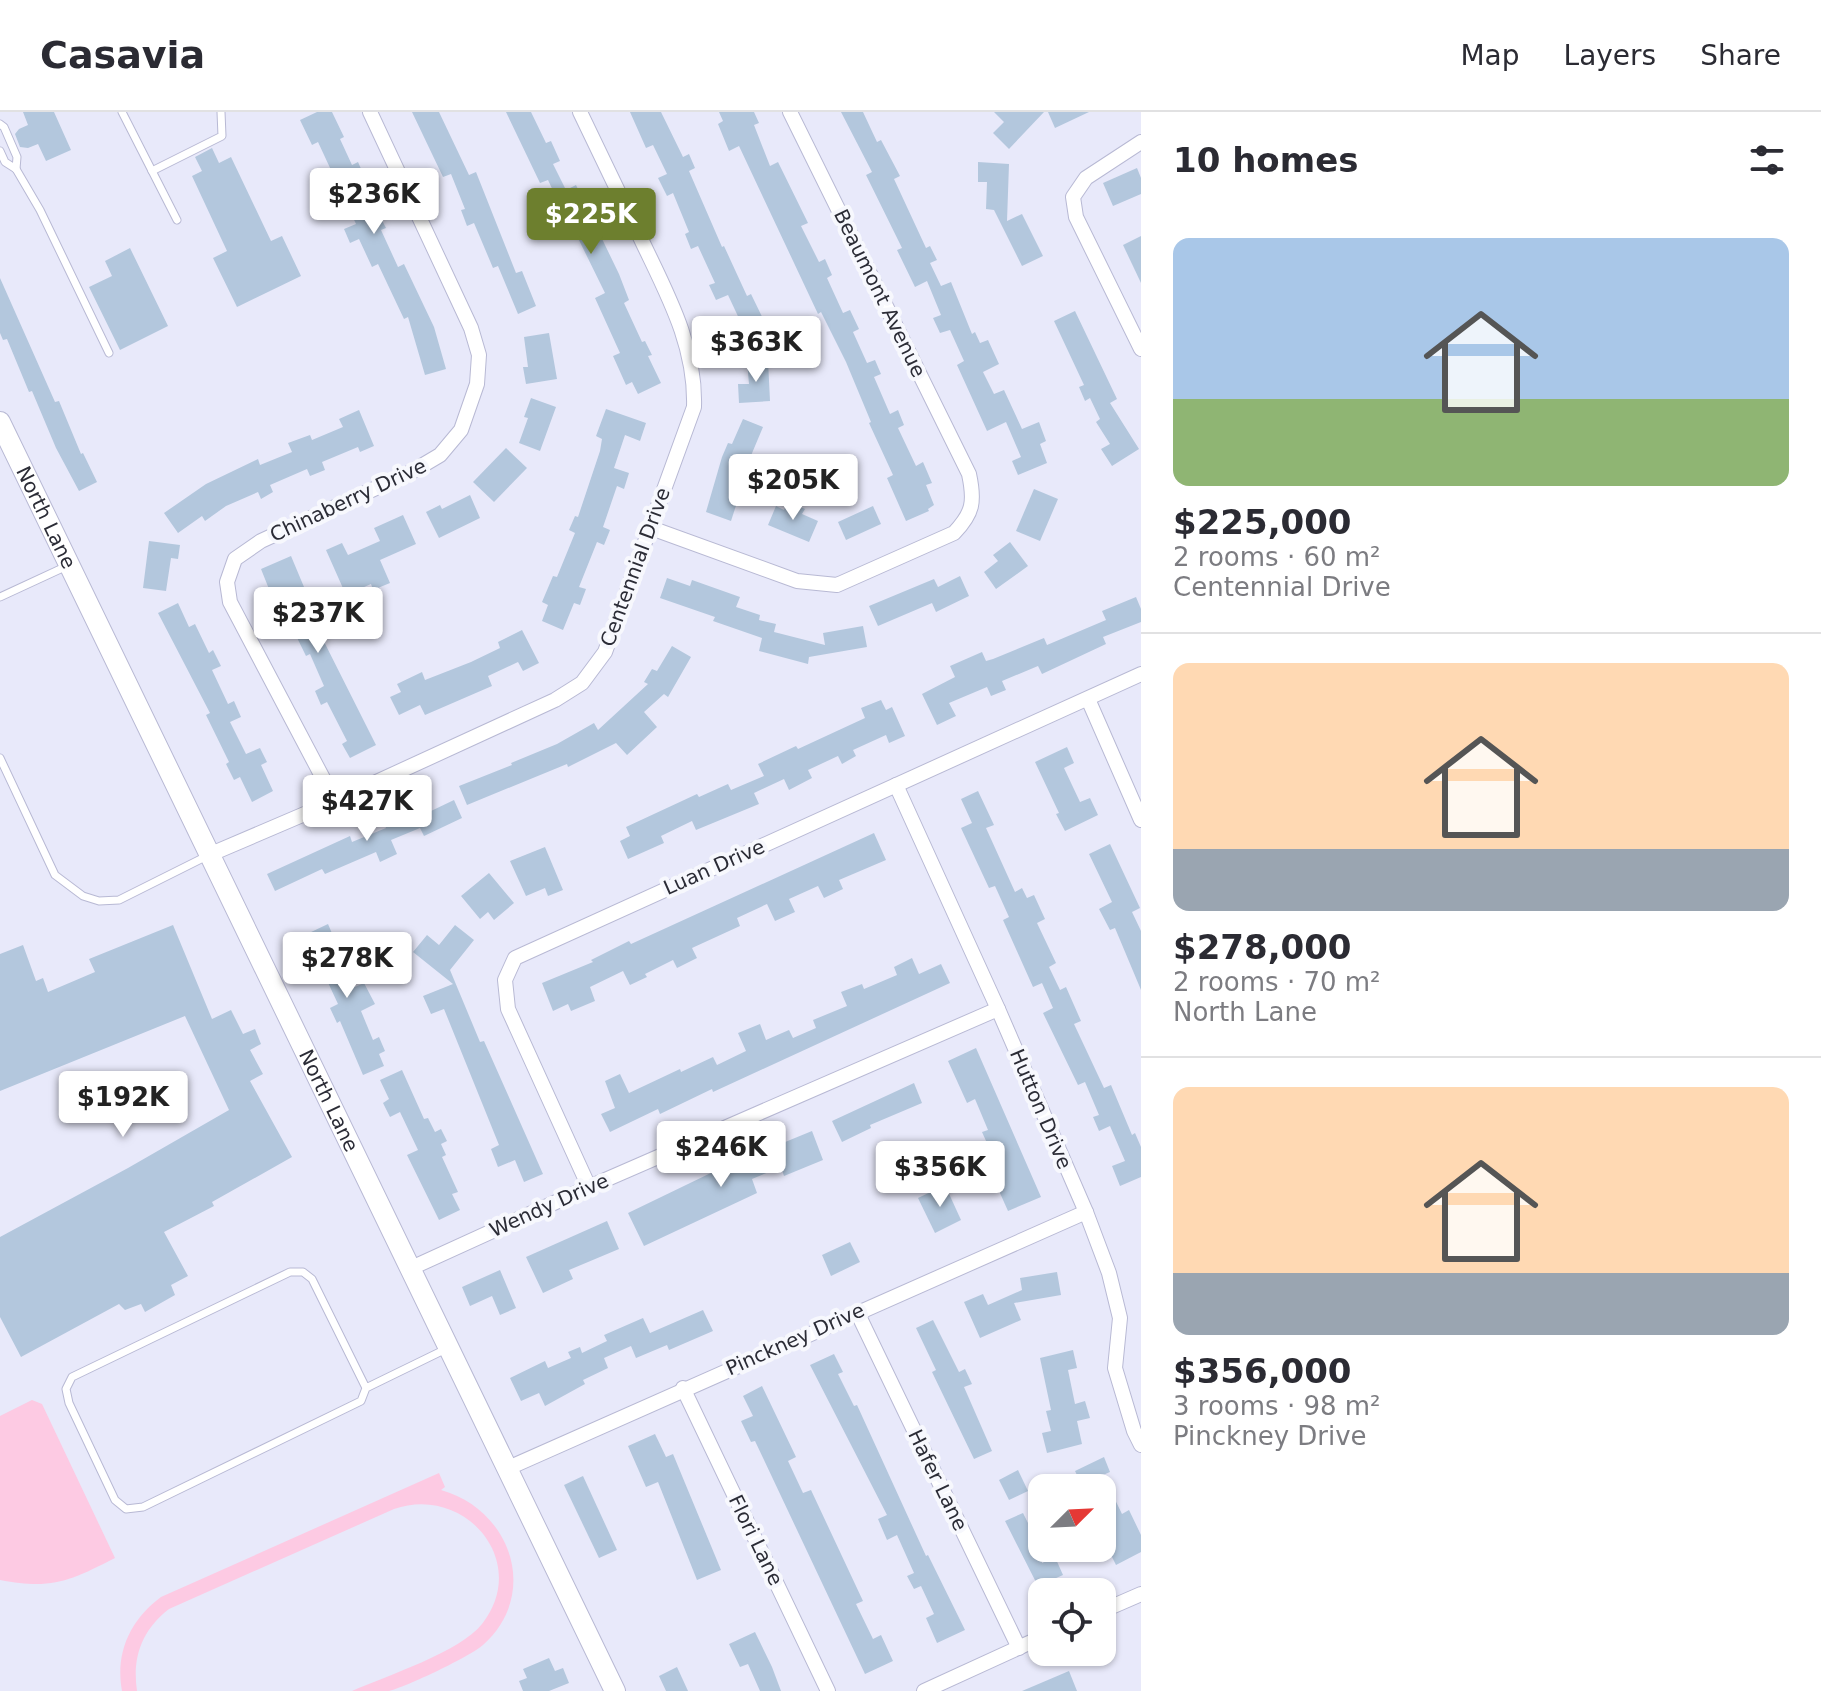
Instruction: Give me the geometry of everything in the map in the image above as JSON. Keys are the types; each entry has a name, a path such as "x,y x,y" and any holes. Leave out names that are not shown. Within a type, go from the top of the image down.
{"street":[{"name":"Chinaberry Drive","path":"335,801 230,602 227,582 235,559 261,541 413,471 440,455 461,430 477,384 479,355 471,328 370,112"},
{"name":"Centennial Drive","path":"211,854 555,700 582,683 605,652 694,407 693,370 689,348 668,297 580,112"},
{"name":"Beaumont Avenue","path":"651,528 797,581 837,585 954,533 969,518 973,494 969,474 790,112"},
{"path":"1141,142 1086,178 1073,197 1076,217 1141,349"},
{"name":"North Lane","path":"0,422 615,1691"},
{"name":"Luan Drive","path":"589,1187 508,1009 505,980 515,958 1141,674"},
{"path":"1088,699 1141,820"},
{"name":"Hutton Drive","path":"896,785 998,1009 1086,1212 1109,1273 1120,1318 1115,1368 1141,1445"},
{"name":"Wendy Drive","path":"409,1269 998,1009"},
{"name":"Pinckney Drive","path":"506,1469 1086,1212"},
{"name":"Hafer Lane","path":"857,1312 1019,1648"},
{"name":"Flori Lane","path":"683,1388 828,1691"},
{"path":"1116,1605 1141,1594"},
{"path":"924,1691 1028,1644"}],"lane":[{"path":"122,112 177,220"},
{"path":"152,171 222,136 221,112"},
{"path":"0,124 17,157 16,169"},
{"path":"0,151 5,162 16,169 40,210 109,353"},
{"path":"0,597 70,564"},
{"path":"0,758 55,875 83,896 99,901 119,900 211,854"},
{"path":"366,1388 312,1279 303,1272 290,1272 72,1377 66,1389 69,1403 115,1500 126,1509 143,1507 361,1401 366,1388 448,1348"}],"shaded area":[{"path":"32,1400 42,1404 115,1558 73,1578 34,1584 0,1580 0,1416"},
{"path":"439,1473 445,1487 441,1490 465,1500 485,1515 500,1534 510,1555 513,1578 511,1602 501,1624 476,1650 438,1671 389,1691 352,1691 457,1644 482,1624 495,1600 499,1576 494,1554 483,1534 466,1518 445,1508 420,1504 394,1509 169,1609 152,1626 141,1645 136,1667 137,1691 122,1691 121,1664 127,1638 141,1616 161,1597"}],"building":[{"path":"23,112 54,112 71,150 46,161 38,144 20,147 15,134 28,125"},
{"path":"317,112 332,112 344,137 340,139 352,165 358,162 366,180 362,182 386,228 381,230 398,267 404,264 434,327 446,369 425,375 408,317 404,319 378,264 372,267 359,239 350,243 344,229 356,224 318,142 312,145 300,120"},
{"path":"412,112 439,112 469,175 476,172 516,273 522,271 536,306 518,314 498,266 493,268 474,223 467,226 461,210 465,209 451,174 443,177"},
{"path":"506,112 531,112 546,143 551,141 560,161 553,164 566,190 576,185 619,274 629,300 624,303 642,342 645,341 652,355 648,356 661,383 638,394 632,382 626,385 613,356 620,353 595,298 605,293 576,234 567,239 558,219 565,216 548,180 540,183"},
{"path":"630,112 661,112 683,157 689,154 695,168 689,171 722,247 747,296 751,294 771,335 746,347 737,330 743,327 728,295 716,300 709,285 715,283 698,246 691,249 685,234 689,232 673,193 667,196 658,178 667,174 653,145 646,148"},
{"path":"719,112 754,112 759,123 754,125 770,166 778,162 808,223 801,226 819,262 825,259 832,275 827,278 843,313 850,310 859,329 853,332 867,363 875,360 881,374 874,377 890,414 898,410 904,425 898,428 916,466 923,462 932,483 926,485 934,505 929,511 906,521 887,478 893,475 846,362 821,312 818,314 739,146 729,151 718,124 723,121"},
{"path":"841,112 863,112 877,142 881,140 900,176 894,179 926,248 930,246 937,260 930,263 941,286 951,282 972,334 975,332 980,343 988,340 999,364 983,372 994,394 1004,390 1022,429 1039,422 1046,441 1040,444 1047,463 1018,475 1012,461 1021,457 1006,422 987,431 957,365 964,361 950,330 940,333 933,318 941,315 927,281 915,287 897,250 902,248 866,175 872,172"},
{"path":"994,112 1044,112 1009,149 993,133 1004,122"},
{"path":"1048,112 1089,112 1055,128"},
{"path":"212,148 219,163 231,157 271,241 282,236 301,276 237,307 213,258 227,251 192,176 202,171 195,157"},
{"path":"978,162 1009,164 1007,221 1022,214 1043,256 1022,266 994,210 986,209 987,182 978,182"},
{"path":"1137,168 1141,178 1141,194 1113,206 1103,183"},
{"path":"1141,236 1141,283 1123,245"},
{"path":"130,248 168,326 120,350 89,287 112,276 105,261"},
{"path":"0,278 55,402 59,401 81,454 97,482 79,491 56,448 32,391 29,392 7,339 3,340 0,333"},
{"path":"1075,311 1117,399 1110,403 1139,449 1112,466 1101,449 1110,444 1096,422 1100,419 1090,398 1085,401 1079,387 1084,385 1054,321"},
{"path":"549,333 557,379 526,384 523,367 528,367 524,337"},
{"path":"768,360 770,401 739,403 738,384 749,384 747,362"},
{"path":"531,398 556,407 540,451 519,443"},
{"path":"606,409 646,423 640,441 625,435 614,468 629,473 624,489 617,486 603,527 610,530 604,545 597,542 579,587 586,589 580,605 574,603 563,630 542,621 548,605 542,602 553,576 557,577 575,533 569,530 575,516 578,517 600,451 602,439 596,436"},
{"path":"359,410 374,446 360,452 358,447 322,462 325,470 310,476 307,469 270,485 273,492 261,499 258,492 226,506 205,521 202,516 178,533 164,513 206,484 258,459 260,465 292,452 288,443 310,435 312,440 343,427 339,419"},
{"path":"743,419 763,427 742,477 745,478 731,521 706,512 722,457 728,443 732,444"},
{"path":"506,448 527,468 494,502 473,482"},
{"path":"1034,489 1058,499 1040,541 1016,531"},
{"path":"470,495 480,518 439,538 426,512 440,505 442,509"},
{"path":"788,501 805,509 802,514 818,521 809,542 768,525 776,506 784,510"},
{"path":"873,506 881,524 846,540 838,522"},
{"path":"403,515 416,544 380,560 390,583 373,590 371,584 346,595 326,550 342,543 348,555 380,541 374,528"},
{"path":"149,541 180,545 178,559 171,558 166,591 143,588"},
{"path":"1010,542 1028,566 996,589 984,572 998,561 993,555"},
{"path":"291,556 304,587 298,590 376,745 350,758 342,744 347,741 327,702 321,705 315,691 324,686 310,654 306,656 282,607 277,609 261,569"},
{"path":"960,576 969,596 936,612 932,603 878,626 869,606 934,579 938,587"},
{"path":"667,578 690,586 692,580 740,597 736,607 760,615 759,620 776,624 774,632 825,645 823,633 863,626 867,647 809,657 808,664 759,651 762,638 660,598"},
{"path":"1136,597 1141,609 1141,622 1103,637 1106,644 1042,674 1038,666 1002,681 1006,690 991,696 987,687 949,703 956,716 937,725 922,694 955,677 950,666 982,652 986,661 993,659 1044,638 1047,645 1106,620 1102,611"},
{"path":"178,603 189,627 195,624 209,653 213,650 221,666 212,670 228,704 234,701 241,717 230,722 246,754 260,748 267,762 261,765 273,791 252,802 240,777 234,780 226,764 229,762 206,715 210,713 158,613"},
{"path":"522,630 539,663 523,671 518,662 488,676 492,686 425,715 420,705 399,715 390,697 401,692 397,684 422,672 425,680 471,662 500,648 498,642"},
{"path":"672,646 691,657 668,697 664,694 644,712 657,727 627,755 616,743 568,767 567,764 467,805 459,786 557,744 594,723 598,730 648,684 644,682 652,669 657,671"},
{"path":"881,700 886,710 892,707 905,736 889,743 886,735 853,750 856,756 842,764 838,756 808,770 812,778 789,790 784,779 754,793 759,804 696,830 692,821 661,836 664,843 628,859 620,841 630,836 626,827 697,794 699,797 728,784 731,790 764,776 758,764 865,718 861,708"},
{"path":"1067,747 1074,763 1064,768 1080,802 1090,798 1098,815 1065,831 1035,762"},
{"path":"978,791 994,825 986,828 1015,892 1022,888 1027,898 1034,895 1045,919 1037,923 1056,963 1049,967 1060,990 1066,987 1081,1021 1074,1024 1104,1088 1111,1085 1132,1135 1135,1133 1141,1147 1141,1177 1120,1186 1112,1166 1125,1161 1110,1126 1099,1131 1093,1117 1099,1115 1085,1082 1078,1085 1043,1013 1053,1008 1042,983 1033,987 1003,920 1009,917 995,886 989,888 961,828 972,823 961,799"},
{"path":"454,800 462,818 424,836 420,828 391,840 397,854 380,862 376,852 325,874 322,869 275,891 267,874 350,836 352,842 386,828 383,821 426,801 431,811"},
{"path":"874,833 886,860 839,880 843,889 824,898 818,886 789,899 795,912 775,921 767,904 737,918 740,926 692,948 697,958 677,968 673,960 630,985 623,971 590,987 595,1001 571,1011 568,1004 553,1011 542,983 593,962 591,960 629,941 631,944"},
{"path":"1110,844 1140,908 1132,912 1141,931 1141,990 1115,928 1110,930 1099,909 1112,902 1089,854"},
{"path":"545,847 563,890 548,896 545,888 526,896 510,861"},
{"path":"489,873 514,903 494,920 488,912 480,919 461,896"},
{"path":"328,924 355,987 364,983 375,1004 361,1011 373,1040 379,1037 385,1051 379,1054 384,1066 363,1075 340,1021 337,1023 330,1008 338,1004 324,974 317,977 308,958 318,953 309,933"},
{"path":"173,925 212,1019 231,1010 243,1034 255,1029 261,1044 250,1050 263,1074 250,1081 292,1157 212,1202 214,1206 164,1232 188,1276 171,1285 175,1295 145,1312 141,1304 125,1310 119,1304 21,1357 0,1317 0,1237 229,1110 185,1016 0,1091 0,954 23,945 36,981 43,978 48,992 95,972 89,959"},
{"path":"455,925 474,940 450,970 480,1042 484,1041 543,1174 524,1182 515,1160 498,1167 491,1149 499,1145 444,1009 431,1014 423,996 453,984 413,952 427,935 439,945"},
{"path":"912,958 919,974 941,964 950,983 713,1092 712,1089 660,1114 658,1109 610,1132 601,1114 615,1108 605,1081 620,1074 629,1093 713,1057 717,1065 746,1051 738,1033 760,1024 766,1040 789,1030 793,1038 816,1028 813,1020 847,1006 841,992 862,984 864,989 897,975 894,967"},
{"path":"976,1048 1041,1197 1008,1211 987,1164 995,1161 982,1132 988,1130 975,1099 967,1103 948,1061"},
{"path":"402,1070 424,1119 428,1118 435,1132 441,1129 447,1141 441,1144 446,1155 442,1157 458,1192 452,1194 460,1210 439,1220 407,1155 418,1150 400,1112 390,1117 383,1103 389,1099 380,1080"},
{"path":"914,1083 922,1103 870,1125 871,1128 842,1142 832,1121"},
{"path":"812,1131 823,1160 784,1176 781,1167 752,1179 757,1193 644,1246 628,1213 717,1170"},
{"path":"945,1185 961,1220 935,1233 918,1198"},
{"path":"607,1221 619,1249 569,1270 573,1279 543,1293 526,1257"},
{"path":"850,1242 860,1262 831,1276 822,1255"},
{"path":"500,1270 516,1308 500,1315 492,1296 470,1306 462,1287"},
{"path":"1057,1272 1061,1295 1014,1303 1021,1320 980,1338 964,1302 983,1294 988,1305 1022,1290 1020,1278"},
{"path":"703,1310 713,1331 669,1350 667,1345 636,1358 631,1346 604,1358 608,1368 583,1380 585,1384 545,1406 539,1393 521,1401 510,1378 545,1361 548,1368 571,1358 568,1352 580,1347 582,1353 607,1341 604,1335 643,1318 650,1333"},
{"path":"933,1320 959,1372 965,1369 972,1384 964,1387 992,1451 974,1459 932,1372 936,1370 916,1328"},
{"path":"1073,1350 1077,1368 1068,1370 1075,1404 1085,1401 1090,1418 1077,1421 1082,1444 1047,1453 1042,1433 1051,1431 1046,1411 1051,1410 1040,1358"},
{"path":"834,1354 843,1372 838,1374 854,1406 857,1405 926,1556 965,1630 937,1643 926,1618 934,1614 921,1586 914,1589 907,1576 914,1573 897,1535 887,1540 878,1519 887,1515 810,1365"},
{"path":"762,1386 796,1457 788,1461 803,1493 811,1490 863,1601 856,1604 873,1639 881,1635 893,1661 865,1674 755,1441 751,1442 741,1421 753,1416 743,1396"},
{"path":"655,1434 666,1457 673,1454 721,1570 697,1580 658,1482 646,1487 628,1446"},
{"path":"1104,1457 1110,1472 1076,1474 1075,1471"},
{"path":"1018,1470 1028,1491 1009,1500 999,1480"},
{"path":"583,1476 617,1550 599,1558 564,1485"},
{"path":"1116,1502 1122,1514 1129,1510 1141,1535 1141,1552 1116,1565"},
{"path":"1023,1513 1028,1523 1028,1562 1057,1562 1063,1575 1034,1578 1005,1521"},
{"path":"755,1632 781,1691 760,1691 748,1664 740,1667 729,1644"},
{"path":"549,1658 555,1671 563,1668 569,1683 549,1691 523,1691 519,1681 527,1678 523,1669"},
{"path":"677,1667 688,1691 666,1691 659,1676"},
{"path":"1069,1671 1077,1691 1022,1691"}]}
